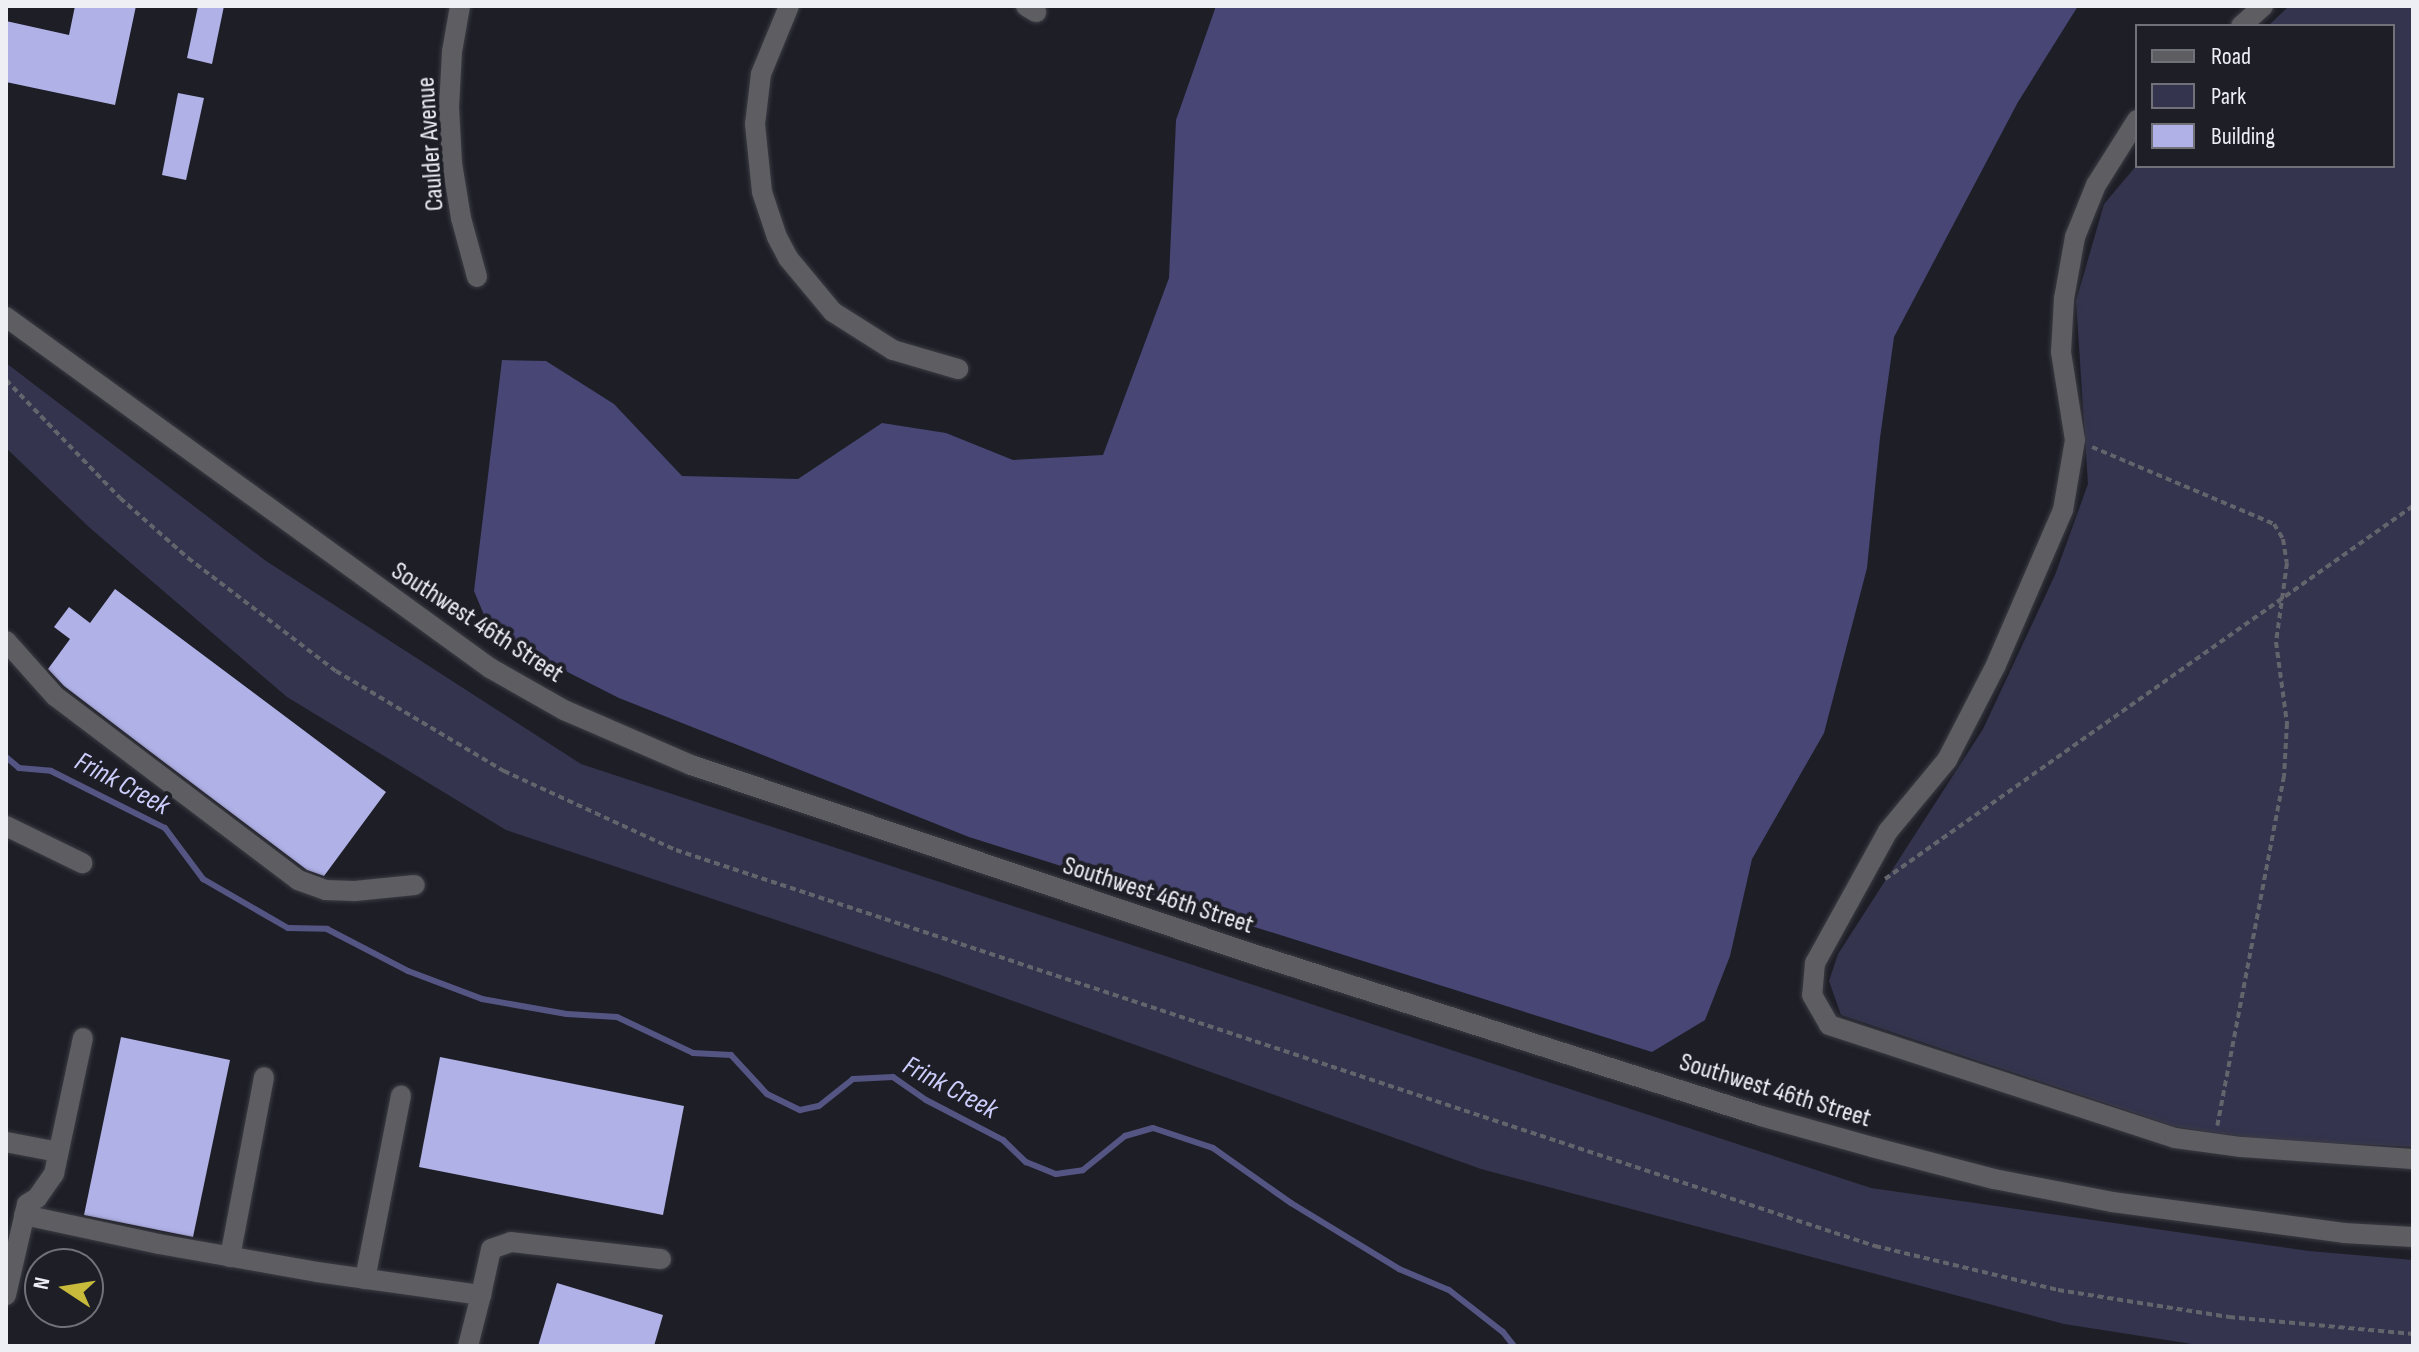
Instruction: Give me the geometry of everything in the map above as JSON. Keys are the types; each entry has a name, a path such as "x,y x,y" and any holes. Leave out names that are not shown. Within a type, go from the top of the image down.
{"street":[{"name":"Caulder Avenue","path":"460,6 450,80 452,163 461,218 477,277"},
{"path":"789,6 761,74 755,124 762,192 777,237 797,271 833,312 893,350 958,369"},
{"path":"2243,24 2263,6"},
{"path":"2135,123 2096,185 2075,237 2064,299 2061,352 2075,440 2063,510 1996,665 1947,760 1888,831 1815,963 1812,995 1829,1025 2175,1138 2413,1159"},
{"name":"Southwest 46th Street","path":"6,317 490,668 564,710 691,765 1271,960 1761,1116 1872,1147 1994,1179 2112,1202 2344,1233 2413,1237"},
{"path":"6,641 55,696 298,880 325,890 355,891 415,885"},
{"path":"6,826 82,863"},
{"path":"6,1295 27,1204 37,1198 54,1174 83,1038"},
{"path":"230,1257 264,1077"},
{"path":"365,1279 401,1096"},
{"path":"6,1142 58,1152"},
{"path":"24,1215 230,1257 481,1295"},
{"path":"468,1346 491,1249 511,1242 661,1259"}],"path":[{"path":"6,380 88,466 177,548 336,671 504,771 676,850 1875,1246 2058,1290 2229,1317 2413,1334"},
{"path":"2075,440 2274,524 2283,539 2287,563 2276,642 2287,723 2284,776 2214,1143"},
{"path":"1847,906 2413,506"}],"green space":[{"path":"2289,6 2413,6 2413,1147 2266,1140 2176,1127 1841,1015 1829,981 1838,954 1983,729 2055,575 2088,484 2076,301 2104,204 2135,167 2395,168 2395,24 2270,24"},
{"path":"6,363 266,561 581,764 1871,1188 2309,1251 2413,1260 2413,1346 2205,1346 2064,1324 1481,1169 938,974 506,830 287,697 90,528 6,448"}],"shaded area":[{"path":"1216,6 2078,6 2018,102 1894,337 1867,568 1824,733 1752,859 1730,956 1705,1020 1652,1052 969,837 619,698 492,634 474,591 502,360 546,361 614,404 682,476 798,479 882,423 946,433 1013,460 1103,455 1169,278 1176,120"}],"building":[{"path":"75,6 136,6 115,105 6,82 6,21 69,35"},
{"path":"198,6 224,6 212,64 187,58"},
{"path":"178,93 204,98 186,180 162,175"},
{"path":"115,589 386,792 324,876 307,870 64,686 48,669 70,639 54,627 69,607 90,623"},
{"path":"121,1037 230,1060 193,1237 84,1215"},
{"path":"440,1057 684,1106 663,1215 419,1167"},
{"path":"557,1283 663,1315 654,1346 538,1346"}],"waterway":[{"name":"Frink Creek","path":"6,757 19,768 51,771 165,828 203,879 288,928 327,929 408,971 482,999 567,1014 617,1017 693,1053 731,1055 767,1094 800,1110 819,1106 853,1079 893,1077 926,1100 1003,1140 1026,1162 1056,1174 1083,1170 1125,1136 1153,1128 1213,1148 1291,1203 1399,1269 1449,1290 1503,1332 1514,1346"}]}
